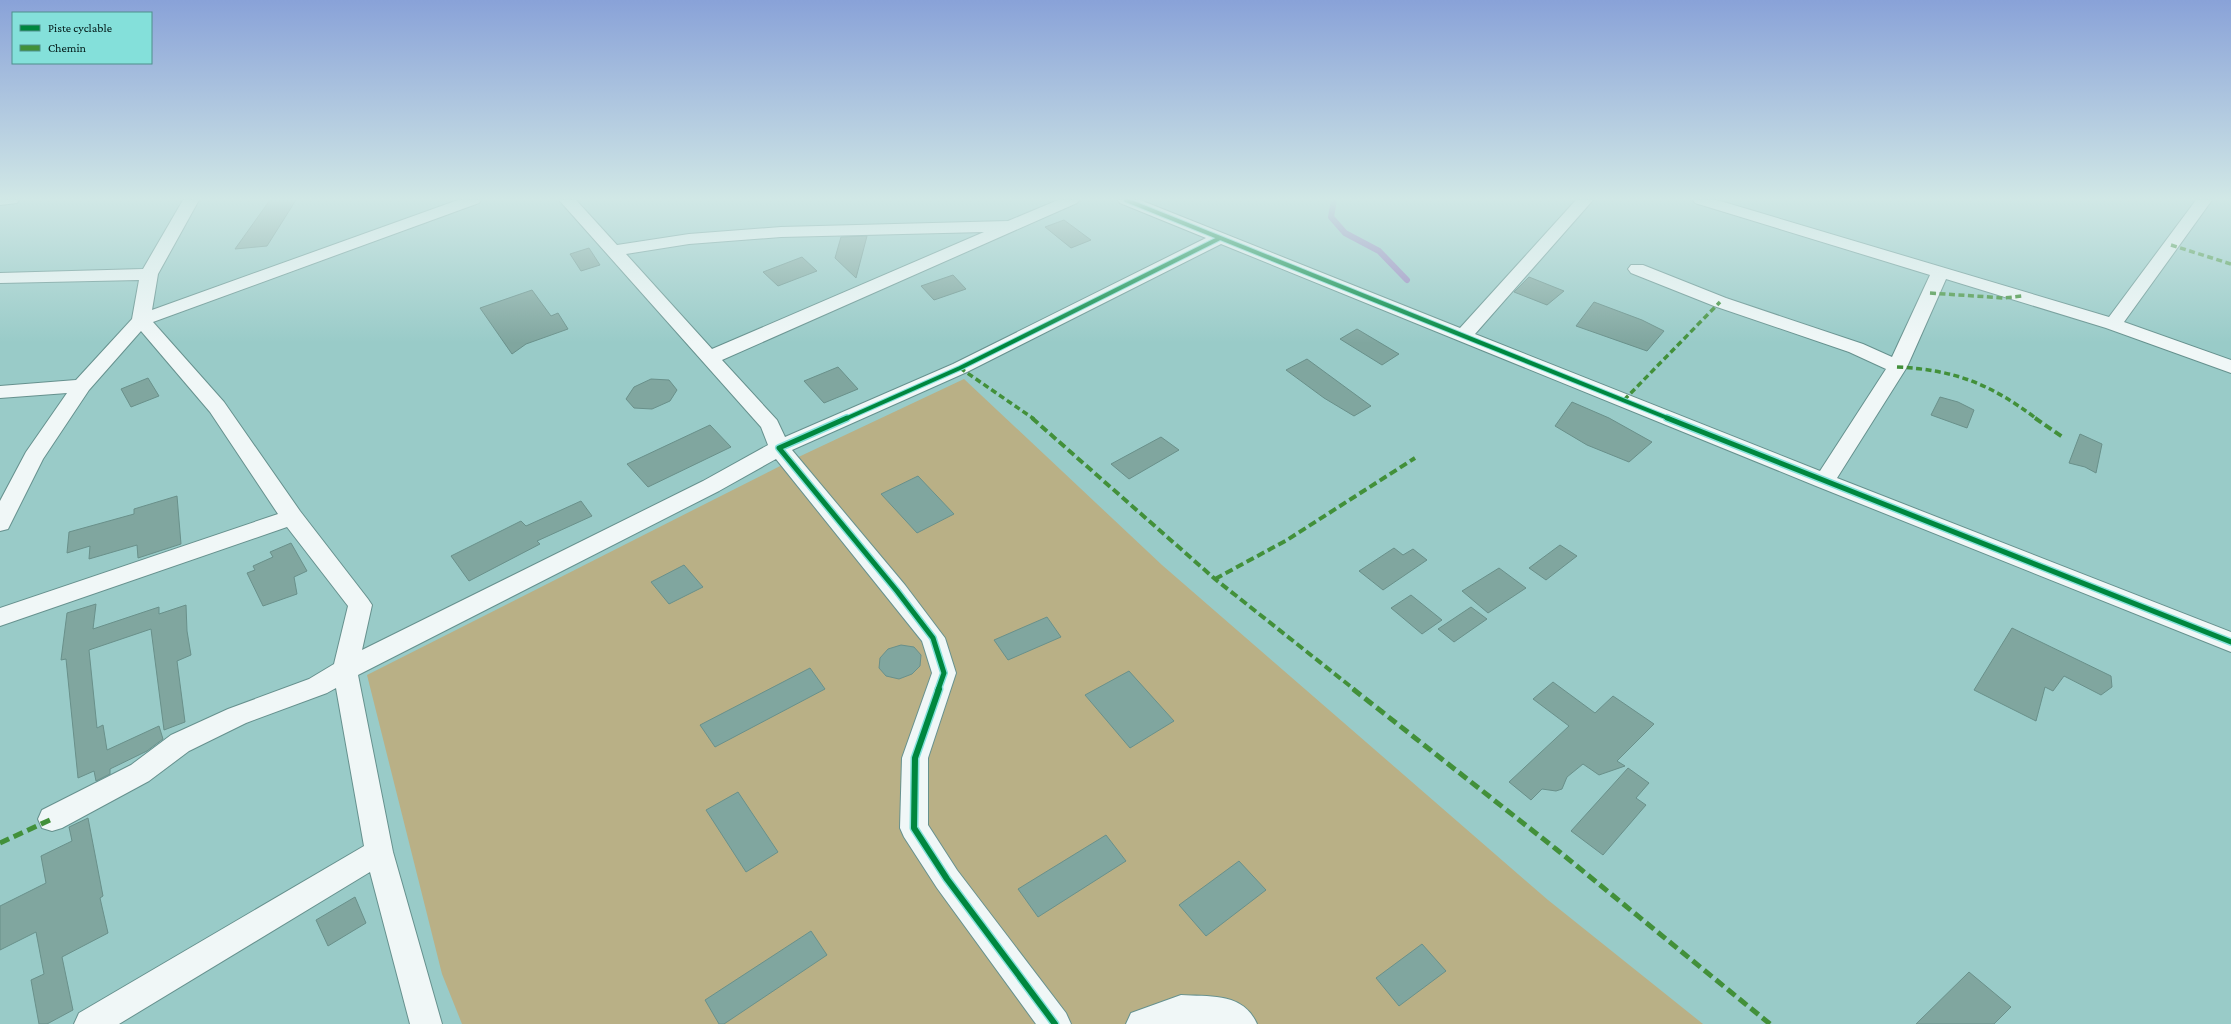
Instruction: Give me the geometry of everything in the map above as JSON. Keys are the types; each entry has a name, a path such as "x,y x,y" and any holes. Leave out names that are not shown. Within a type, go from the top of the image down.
{"street":[{"path":"141,320 149,274 164,248"},
{"path":"0,523 33,457 82,386 141,320 341,248"},
{"path":"611,248 640,282 732,381 770,425 779,448 897,591 933,638 944,672 915,758 914,828 946,879 1055,1024"},
{"path":"615,252 639,248"},
{"path":"709,358 964,248"},
{"path":"52,819 140,773 180,743 237,716 318,686 346,670 712,486 779,448 960,368 1200,248"},
{"path":"1244,248 1824,481 2231,642"},
{"path":"1463,336 1542,248"},
{"path":"1863,248 2113,324 2231,367"},
{"path":"2113,324 2169,248"},
{"path":"1637,269 1720,302 1856,348 1898,367"},
{"path":"1824,481 1898,367 1930,293 1942,271"},
{"path":"0,278 149,274"},
{"path":"141,320 217,407 292,517 360,605 346,670 379,852 426,1024"},
{"path":"0,392 82,386"},
{"path":"0,617 292,517"},
{"path":"90,1024 379,852"},
{"path":"1142,1024 1181,1010 1229,1014 1241,1024"}],"shaded area":[{"path":"964,379 1162,565 1548,900 1703,1024 462,1024 442,974 367,675 790,461"}],"building":[{"path":"589,248 600,265 581,271 570,254"},
{"path":"838,248 864,248 856,278 835,258"},
{"path":"802,257 817,271 778,286 763,272"},
{"path":"953,275 966,289 934,300 921,286"},
{"path":"1529,277 1564,291 1547,305 1514,292"},
{"path":"532,290 551,316 558,313 568,329 526,344 512,354 480,308"},
{"path":"1594,302 1642,320 1664,331 1647,351 1576,326"},
{"path":"1357,329 1399,354 1382,365 1340,339"},
{"path":"1307,359 1371,406 1354,416 1324,398 1286,370"},
{"path":"838,367 858,389 824,403 804,381"},
{"path":"148,378 159,396 131,407 121,389"},
{"path":"651,379 669,380 677,390 670,401 652,409 634,408 626,399 634,387"},
{"path":"1940,397 1958,402 1974,410 1967,428 1931,415"},
{"path":"1572,402 1609,418 1652,442 1629,462 1587,445 1555,426"},
{"path":"710,425 731,447 648,487 627,464"},
{"path":"2080,434 2102,444 2096,473 2085,467 2069,463"},
{"path":"1161,437 1179,450 1129,479 1111,464"},
{"path":"918,476 954,514 917,533 881,494"},
{"path":"177,496 181,544 138,558 137,545 89,559 90,546 67,553 69,532 134,514 134,509"},
{"path":"581,501 592,516 537,541 540,544 469,581 451,556 521,521 526,526"},
{"path":"291,543 307,571 294,577 297,594 263,606 247,573 255,570 253,566 273,557 270,552"},
{"path":"1560,545 1577,556 1546,580 1529,568"},
{"path":"1394,548 1403,555 1413,549 1427,560 1383,590 1359,571"},
{"path":"684,565 703,587 669,604 651,582"},
{"path":"1499,568 1526,588 1488,613 1462,591"},
{"path":"1411,595 1442,620 1422,634 1391,608"},
{"path":"96,604 93,629 159,607 159,614 186,605 187,631 191,655 177,661 185,722 164,730 151,629 89,650 97,728 103,725 107,750 159,726 163,739 147,751 110,769 110,774 96,781 94,771 78,778 66,659 61,660 67,613"},
{"path":"1471,607 1487,619 1454,642 1438,629"},
{"path":"1047,617 1061,637 1008,660 994,640"},
{"path":"2012,628 2111,676 2112,687 2101,695 2064,676 2053,691 2045,687 2036,721 1974,690"},
{"path":"901,645 914,647 921,655 920,666 912,674 899,679 886,676 879,668 880,658 888,649"},
{"path":"810,668 825,689 715,747 700,725"},
{"path":"1129,671 1174,721 1130,748 1085,695"},
{"path":"1553,682 1595,713 1613,696 1654,724 1617,761 1625,766 1599,775 1583,764 1567,777 1562,789 1556,791 1542,789 1531,800 1509,782 1569,726 1533,699"},
{"path":"1628,768 1649,783 1636,798 1646,805 1603,855 1571,831"},
{"path":"738,792 778,852 746,872 706,810"},
{"path":"88,818 103,896 100,898 108,933 62,957 73,1010 47,1024 39,1024 31,980 44,974 36,932 0,950 0,906 46,883 41,856 72,841 69,827"},
{"path":"1106,835 1126,861 1038,917 1018,889"},
{"path":"1239,861 1266,890 1206,936 1179,905"},
{"path":"355,897 366,923 328,946 316,920"},
{"path":"811,931 827,955 724,1024 719,1024 705,1000"},
{"path":"1422,944 1446,971 1399,1006 1376,978"},
{"path":"1969,972 2011,1007 1994,1024 1916,1024"}],"waterway":[{"path":"1373,248 1379,251 1407,280"}],"marked path":[{"path":"2180,248 2231,264"},
{"path":"1930,293 2004,298 2022,296"},
{"path":"1624,400 1720,302"},
{"path":"1897,367 1923,369 1952,375 1993,389 2004,395 2064,438"},
{"path":"960,368 1034,419 1215,579 1556,849 1770,1024"},
{"path":"1215,579 1287,540 1415,458"},
{"path":"0,843 52,819"}],"cycle path":[{"path":"1055,1024 947,879 914,828 915,758 944,673 933,638 897,591 779,448 960,368 1200,248"},
{"path":"1245,248 1824,481 2231,642"}]}
